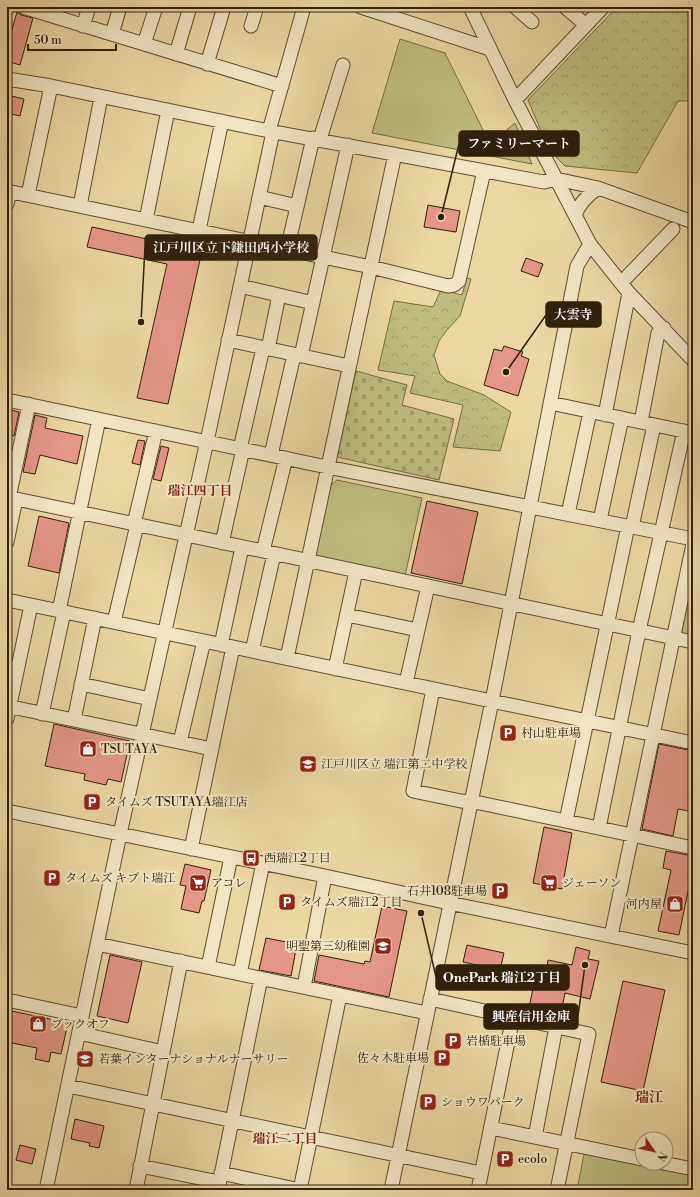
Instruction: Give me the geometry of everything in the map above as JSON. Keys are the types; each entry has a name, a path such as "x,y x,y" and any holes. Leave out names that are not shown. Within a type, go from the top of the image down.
{"street":[{"path":"23,7 53,11 83,26 282,86"},
{"path":"83,26 89,7"},
{"path":"112,34 120,7"},
{"path":"144,44 156,7"},
{"path":"176,54 190,7"},
{"path":"207,64 224,7"},
{"path":"251,26 257,7"},
{"path":"46,1190 120,834 259,197 271,131 304,7"},
{"path":"361,7 490,49"},
{"path":"470,7 515,100 590,244 625,288 693,360"},
{"path":"515,7 532,22"},
{"path":"565,7 586,25"},
{"path":"515,100 603,7"},
{"path":"287,250 297,206 316,139 343,66"},
{"path":"7,79 51,86 271,131 544,182 556,179 598,188 693,222"},
{"path":"28,195 51,86"},
{"path":"80,206 101,97"},
{"path":"146,220 168,110"},
{"path":"199,230 222,121"},
{"path":"271,455 313,303 348,145"},
{"path":"287,658 395,154"},
{"path":"8,196 28,195 371,267 448,286 454,285 459,281 484,171"},
{"path":"575,215 580,204 598,188"},
{"path":"259,197 297,206"},
{"path":"605,415 625,288 673,229"},
{"path":"390,1190 492,701 577,266 590,244"},
{"path":"240,286 313,303"},
{"path":"222,543 241,449 279,295"},
{"path":"641,422 658,333 664,328"},
{"path":"228,340 349,366"},
{"path":"7,400 327,467 693,539"},
{"path":"550,403 688,432 661,532 639,631 599,828"},
{"path":"7,542 11,498 28,404"},
{"path":"568,514 590,412"},
{"path":"600,520 622,418"},
{"path":"42,714 79,512 98,419"},
{"path":"566,821 608,624 654,425"},
{"path":"114,622 156,431"},
{"path":"252,651 286,458"},
{"path":"11,498 693,642"},
{"path":"611,936 693,544"},
{"path":"191,848 212,749 242,547"},
{"path":"335,669 356,571"},
{"path":"406,684 428,586"},
{"path":"7,600 693,744"},
{"path":"31,605 8,711 42,714 212,749"},
{"path":"346,615 418,630"},
{"path":"74,720 95,618"},
{"path":"180,742 204,641"},
{"path":"81,684 150,699"},
{"path":"433,689 413,791 693,848"},
{"path":"7,811 693,953"},
{"path":"208,967 231,857"},
{"path":"240,974 263,863"},
{"path":"304,987 325,876"},
{"path":"97,944 427,1013"},
{"path":"136,1190 181,961"},
{"path":"220,1182 261,978"},
{"path":"140,1166 220,1182 300,1190 340,994"},
{"path":"430,999 589,1034 557,1190"},
{"path":"7,1000 82,1016"},
{"path":"478,1190 513,1017"},
{"path":"535,1137 556,1027"},
{"path":"79,1033 163,1052"},
{"path":"68,1086 481,1173"},
{"path":"491,1128 634,1157"},
{"path":"674,1165 693,1169"}],"green space":[{"path":"617,7 693,7 693,101 678,101 637,173 565,166 549,150 528,100"},
{"path":"400,39 445,53 490,144 515,123 532,164 372,133"},
{"path":"467,278 471,279 460,316 439,341 434,355 440,374 447,381 484,395 511,412 500,451 453,447 463,405 410,393 415,376 378,370 394,301 433,307 441,290 462,295"},
{"path":"356,371 407,385 402,405 454,419 439,480 337,457"},
{"path":"337,480 422,498 405,576 317,558 314,553 331,485"},
{"path":"693,565 693,636 683,634 679,628"},
{"path":"585,1149 634,1161 634,1171 674,1171 674,1168 693,1172 693,1190 577,1190"}],"building":[{"path":"17,12 21,15 33,18 20,65 7,61 7,47"},
{"path":"7,95 24,99 20,116 7,113"},
{"path":"428,205 460,211 456,232 424,227"},
{"path":"92,227 202,251 168,404 137,398 167,264 87,247"},
{"path":"526,258 543,264 538,277 521,271"},
{"path":"504,346 523,352 521,356 529,359 518,396 484,385 494,349 502,351"},
{"path":"7,409 19,412 14,436 7,434"},
{"path":"35,415 47,418 45,428 83,436 77,464 40,455 35,474 23,472"},
{"path":"138,440 145,441 140,465 132,463"},
{"path":"161,446 169,448 161,481 153,479"},
{"path":"427,501 478,512 462,584 411,573"},
{"path":"39,516 69,523 59,573 28,566"},
{"path":"54,724 130,741 121,782 108,779 106,785 84,780 85,774 45,766"},
{"path":"659,744 693,751 693,812 678,809 673,836 642,829"},
{"path":"544,827 572,833 562,889 533,883"},
{"path":"666,851 693,856 693,867 679,935 658,931 671,870 663,868"},
{"path":"185,864 211,870 204,901 202,901 199,913 181,909 186,886 180,885"},
{"path":"382,906 407,911 389,997 314,981 319,955 364,964 365,961 370,962"},
{"path":"266,938 297,944 291,976 259,970"},
{"path":"467,945 504,953 500,970 463,962"},
{"path":"576,947 590,951 588,959 599,961 590,999 565,993 560,1018 528,1012 538,965 547,967 548,960 572,965"},
{"path":"110,955 142,962 128,1023 97,1016"},
{"path":"623,981 665,990 643,1091 601,1082"},
{"path":"7,1010 68,1023 61,1054 51,1052 49,1062 35,1059 37,1048 7,1042"},
{"path":"75,1119 104,1126 99,1148 89,1146 90,1143 71,1139"},
{"path":"20,1145 36,1149 32,1164 16,1160"}],"place":[{"name":"ファミリーマート","path":"441,217"},
{"name":"江戸川区立下鎌田西小学校","path":"141,322"},
{"name":"大雲寺","path":"506,372"},
{"name":"村山駐車場","path":"508,733"},
{"name":"TSUTAYA","path":"88,749"},
{"name":"江戸川区立 瑞江第二中学校","path":"308,764"},
{"name":"タイムズ TSUTAYA瑞江店","path":"92,802"},
{"name":"西瑞江2丁目","path":"251,858"},
{"name":"タイムズ キプト瑞江","path":"52,878"},
{"name":"アコレ","path":"198,883"},
{"name":"ジェーソン","path":"549,883"},
{"name":"石井108駐車場","path":"500,891"},
{"name":"タイムズ瑞江2丁目","path":"287,902"},
{"name":"河内屋","path":"675,904"},
{"name":"OnePark 瑞江2丁目","path":"421,913"},
{"name":"明聖第三幼稚園","path":"383,946"},
{"name":"興産信用金庫","path":"585,965"},
{"name":"ブックオフ","path":"38,1024"},
{"name":"岩楯駐車場","path":"453,1041"},
{"name":"佐々木駐車場","path":"442,1058"},
{"name":"若葉インターナショナルナーサリー","path":"85,1059"},
{"name":"ショウワパーク","path":"428,1102"},
{"name":"ecolo","path":"505,1159"}],"district":[{"name":"瑞江四丁目","path":"200,491"},
{"name":"瑞江","path":"649,1098"},
{"name":"瑞江二丁目","path":"285,1139"}]}
